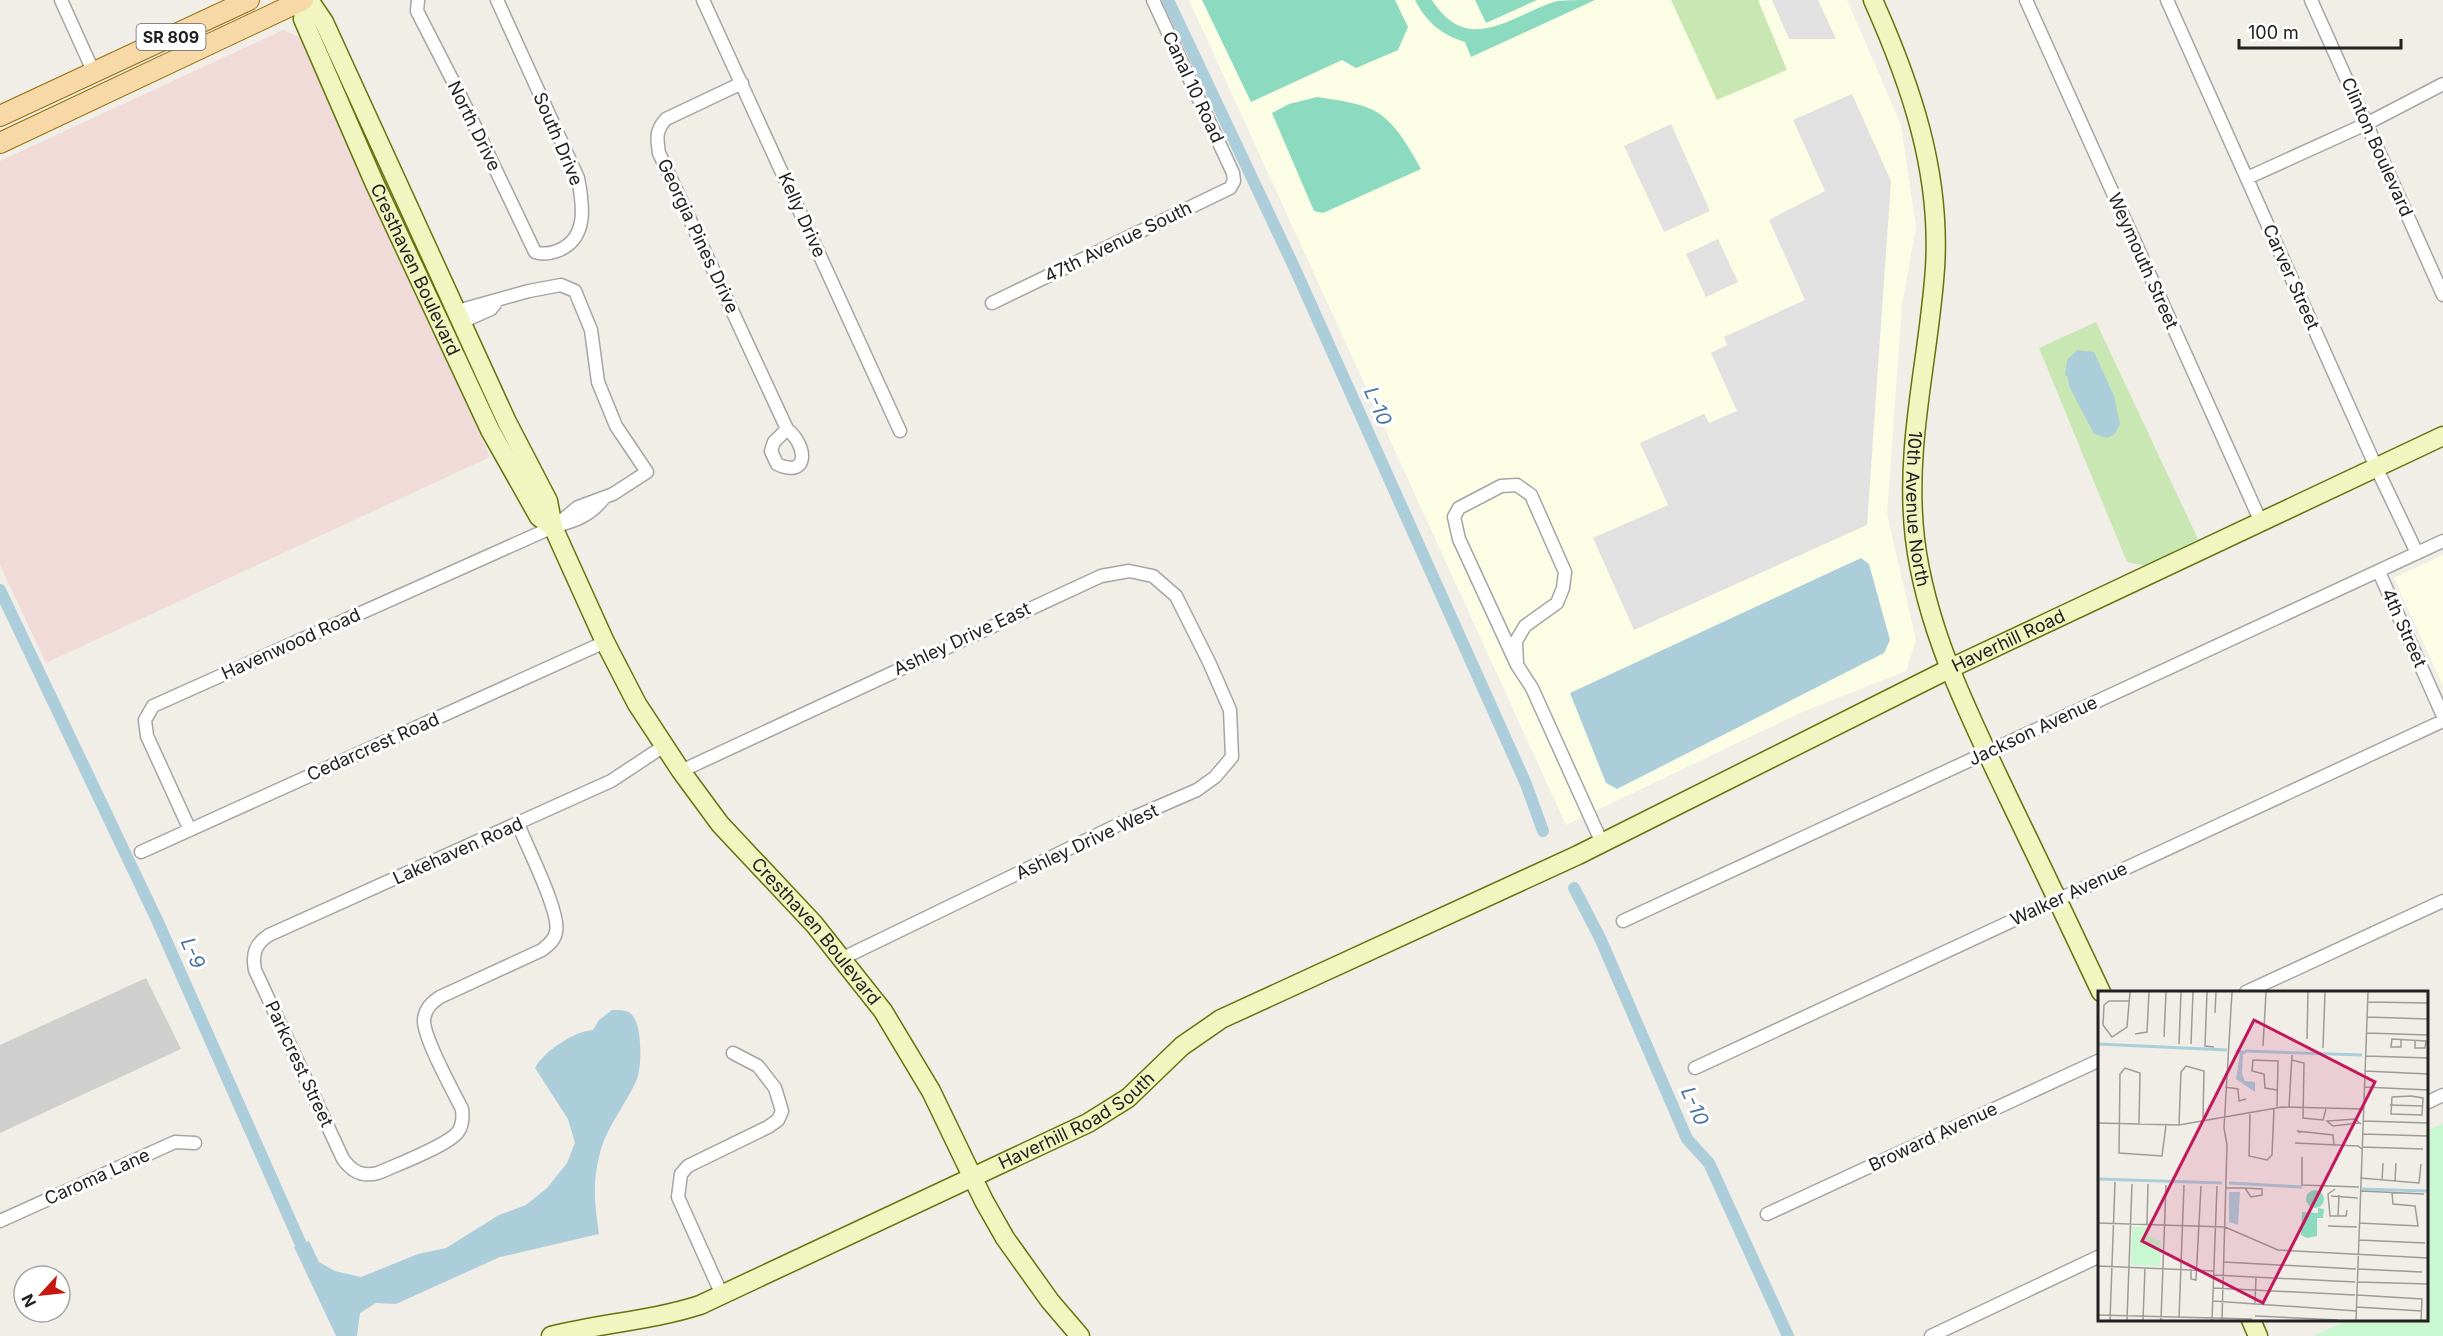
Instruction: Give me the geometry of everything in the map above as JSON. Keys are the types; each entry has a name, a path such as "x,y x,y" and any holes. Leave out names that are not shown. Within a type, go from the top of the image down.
{"main road":[{"name":"SR 809","path":"0,117 249,0"},
{"name":"SR 809","path":"0,143 306,0"}],"street":[{"path":"61,0 94,73"},
{"name":"Cresthaven Boulevard","path":"306,0 324,22 507,422 548,501 553,527 605,642 637,704 681,771 720,824 814,924 843,958 882,1011 931,1090 1005,1238 1026,1270 1080,1336"},
{"name":"Cresthaven Boulevard","path":"306,0 304,23 374,182 500,448 539,517 553,527"},
{"name":"North Drive","path":"418,0 417,11 535,252"},
{"name":"South Drive","path":"497,0 578,178 582,200 582,222 576,238 565,248 549,254 535,252"},
{"name":"Kelly Drive","path":"704,0 900,431"},
{"name":"Canal 10 Road","path":"1153,0 1233,173"},
{"name":"10th Avenue North","path":"1873,0 1914,103 1929,169 1933,201 1935,267 1914,431 1912,491 1919,560 1926,594 1951,668 1987,752 2100,991"},
{"name":"Weymouth Street","path":"2026,0 2261,522"},
{"name":"Carver Street","path":"2167,0 2376,467 2417,553"},
{"name":"Clinton Boulevard","path":"2311,0 2443,295"},
{"name":"Georgia Pines Drive","path":"742,83 666,119 658,128 657,138 660,153 788,429"},
{"path":"2247,178 2366,124 2443,84"},
{"name":"47th Avenue South","path":"992,303 1230,188 1234,181 1233,173"},
{"name":"Havenwood Road","path":"190,830 147,736 145,720 153,706 553,527 575,522 594,510 604,498 647,472 616,426 598,381 591,330 575,291 561,285 500,299 491,309 460,316"},
{"name":"Haverhill Road","path":"1578,855 1951,668 2443,436"},
{"path":"1517,665 1516,641 1525,626 1557,603 1563,588 1565,572 1531,495 1517,485 1501,486 1459,508 1454,517 1459,539 1517,665 1532,688 1602,843"},
{"name":"Jackson Avenue","path":"1623,921 2443,541"},
{"name":"Ashley Drive East","path":"681,771 1101,576 1129,571 1153,576 1176,596 1209,662"},
{"name":"4th Street","path":"2379,572 2443,716"},
{"name":"Cedarcrest Road","path":"141,852 605,642"},
{"name":"Ashley Drive West","path":"843,958 1130,819 1197,790 1215,777 1232,757 1232,724 1230,710 1209,662"},
{"name":"Walker Avenue","path":"1695,1068 2443,721"},
{"name":"Lakehaven Road","path":"254,953 257,946 269,935 610,781 664,746"},
{"name":"Parkcrest Street","path":"254,953 255,970 343,1159 354,1171 370,1175 378,1173 447,1141 457,1133 463,1117 462,1109 427,1033 424,1018 427,1010 440,997 542,950 554,939 557,931 555,914 518,824"},
{"name":"Haverhill Road South","path":"551,1336 669,1314 722,1295 1105,1114 1142,1086 1182,1046 1221,1019 1578,855"},
{"path":"2250,991 2443,901"},
{"path":"722,1295 683,1212 678,1197 681,1174 688,1166 768,1127 778,1120 782,1111 775,1088 758,1066 733,1053"},
{"name":"Broward Avenue","path":"1767,1214 2098,1061"},
{"path":"2428,1102 2443,1095"},
{"name":"Caroma Lane","path":"0,1221 175,1142 195,1143"},
{"path":"1931,1336 2098,1257"},
{"path":"2251,1321 2258,1336"}],"shaded area":[{"path":"1189,0 1847,0 1901,125 1916,227 1902,304 1887,514 1916,640 1906,671 1800,713 1566,825"},
{"path":"1772,0 1818,0 1836,39 1789,39"},
{"path":"283,30 299,37 490,457 46,663 0,565 0,161"},
{"path":"1852,94 1891,181 1867,525 1634,630 1593,538 1668,505 1640,443 1704,414 1709,423 1737,411 1711,353 1727,345 1724,337 1805,300 1769,220 1825,191 1793,120"},
{"path":"1671,124 1710,211 1664,232 1624,146"},
{"path":"1718,239 1738,282 1706,297 1686,254"},
{"path":"2443,555 2443,686 2394,578"},
{"path":"146,978 181,1049 0,1133 0,1045"}],"green space":[{"path":"1202,0 1395,0 1408,27 1398,50 1356,68 1342,60 1251,102"},
{"path":"1415,0 1432,0 1446,17 1461,26 1476,29 1508,22 1557,1 1595,0 1471,57 1465,42 1435,27"},
{"path":"1475,0 1537,0 1486,23"},
{"path":"1671,0 1758,0 1787,70 1717,100"},
{"path":"1317,97 1360,105 1381,115 1401,136 1421,169 1323,213 1314,211 1272,113 1289,104"},
{"path":"2096,322 2198,539 2145,566 2127,562 2039,348"},
{"path":"2443,1123 2443,1336 2313,1336 2345,1321 2428,1321 2428,1130"}],"water":[{"path":"2077,350 2094,352 2114,396 2120,424 2115,434 2107,438 2094,434 2069,386 2068,377 2065,375 2067,360"},
{"path":"1861,558 1869,564 1890,640 1884,653 1617,789 1606,783 1570,693"},
{"path":"612,1010 626,1011 633,1016 640,1037 640,1056 637,1079 606,1136 599,1157 595,1205 599,1234 500,1257 396,1304 376,1303 360,1313 357,1336 336,1336 294,1247 309,1241 319,1262 335,1271 361,1277 418,1254 446,1248 499,1215 526,1205 547,1188 567,1163 575,1143 568,1119 535,1068 552,1049 568,1038 593,1030 599,1020"}],"waterway":[{"name":"L-10","path":"1168,0 1295,269 1526,784 1543,831"},
{"name":"L-9","path":"0,590 157,920 307,1258"},
{"name":"L-10","path":"1574,888 1600,938 1687,1139 1709,1163 1788,1336"}]}
